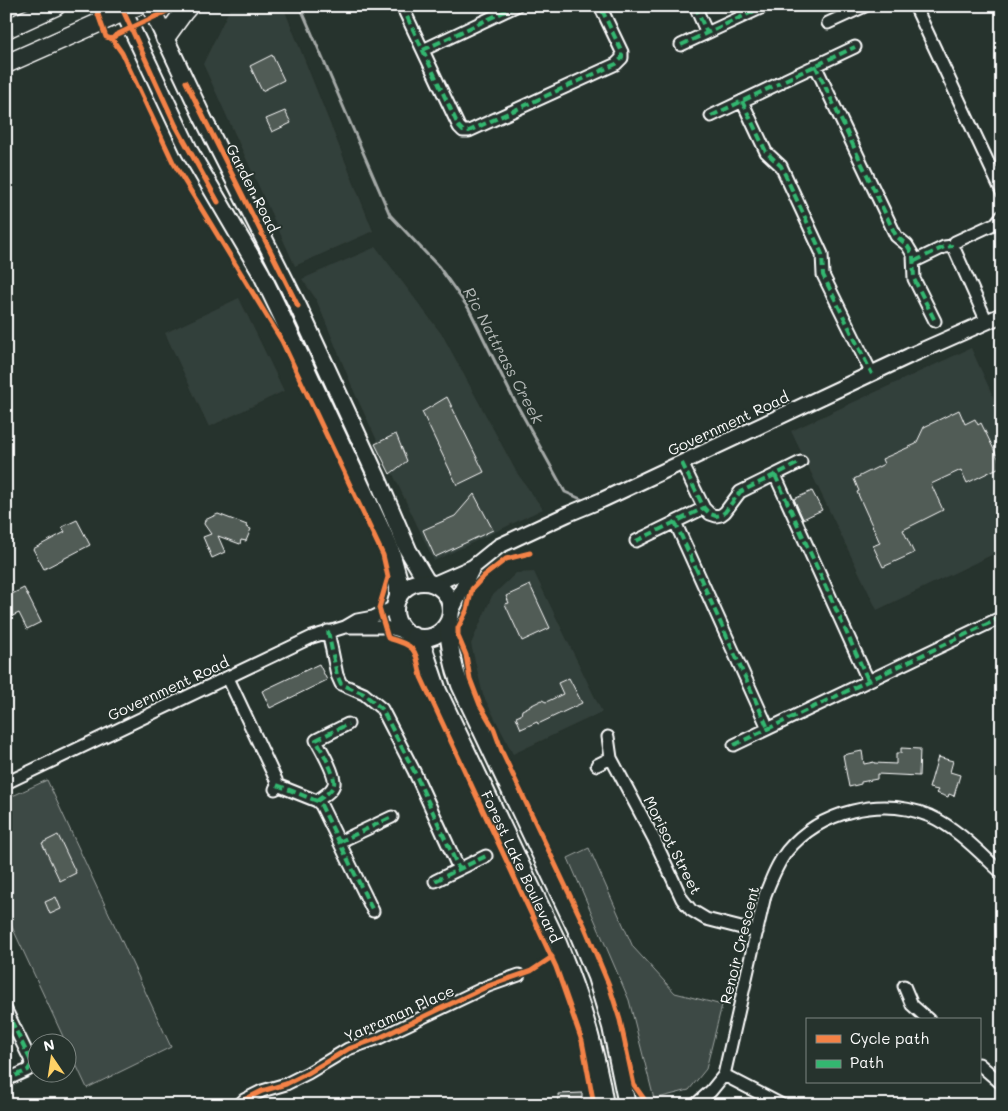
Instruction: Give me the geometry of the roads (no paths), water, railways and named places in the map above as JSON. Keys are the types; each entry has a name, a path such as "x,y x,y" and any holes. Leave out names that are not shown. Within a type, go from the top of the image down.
{"main road":[{"path":"6,30 35,12 56,6"},
{"name":"Garden Road","path":"150,6 207,126 298,306 372,466 408,550 431,583"},
{"path":"165,38 189,6"},
{"path":"6,64 127,8 185,144 257,266 390,548 397,572 397,602 397,620 410,634 429,637 443,630 450,617 447,594 441,588 431,583 418,582 410,585 403,590 397,602"},
{"name":"Forest Lake Boulevard","path":"450,617 449,647 452,666 577,931 596,977 611,1026 627,1105"},
{"name":"Forest Lake Boulevard","path":"410,634 424,649 438,690 554,934 574,982 590,1029 605,1105"}],"street":[{"path":"402,6 459,127 463,131 469,131 616,64 622,58 622,52 600,6"},
{"path":"423,50 516,6"},
{"path":"695,6 708,33"},
{"path":"681,45 765,6"},
{"path":"828,24 865,6"},
{"path":"915,6 1002,192"},
{"path":"711,116 855,47"},
{"path":"815,66 896,236 907,245 913,255 915,261 914,278 935,321"},
{"path":"742,102 766,152 781,166 794,192 822,254 823,275 872,374"},
{"path":"915,261 953,246 955,242 996,223 1002,216"},
{"path":"953,246 987,322"},
{"name":"Government Road","path":"431,583 473,566 499,546 1002,315"},
{"path":"682,463 704,508 710,514 721,515 740,492 801,462"},
{"path":"775,475 868,680"},
{"path":"636,541 704,508"},
{"path":"675,522 768,728"},
{"name":"Government Road","path":"450,617 473,566"},
{"name":"Government Road","path":"345,627 356,620 381,614 397,602"},
{"path":"734,745 1002,617"},
{"name":"Government Road","path":"6,783 328,631 345,627 385,627 410,634"},
{"path":"328,631 337,675 341,684 364,694 382,709 414,771 459,869"},
{"path":"228,678 276,780 276,787 317,801 321,805 373,911"},
{"path":"317,801 330,791 334,784 334,777 316,740 348,724"},
{"name":"Morisot Street","path":"608,737 611,758 654,839 682,899 691,910 706,919 757,932"},
{"path":"597,765 611,758"},
{"name":"Renoir Crescent","path":"695,1105 711,1092 724,1074 765,896 773,874 786,852 802,835 824,821 847,812 876,807 897,808 929,816 952,829 1002,873"},
{"path":"340,842 392,817"},
{"path":"435,881 486,856"},
{"name":"Yarraman Place","path":"239,1105 244,1100 286,1084 308,1073 348,1048 379,1038 488,986 519,975"},
{"path":"904,986 912,1005 927,1018"},
{"path":"6,1010 30,1059 31,1065 28,1070 6,1080"},
{"path":"980,1065 1002,1084"},
{"path":"724,1074 782,1105"}],"waterway":[{"name":"Ric Nattrass Creek","path":"300,6 390,215 439,267 469,309 512,396 565,492 581,499"}]}
